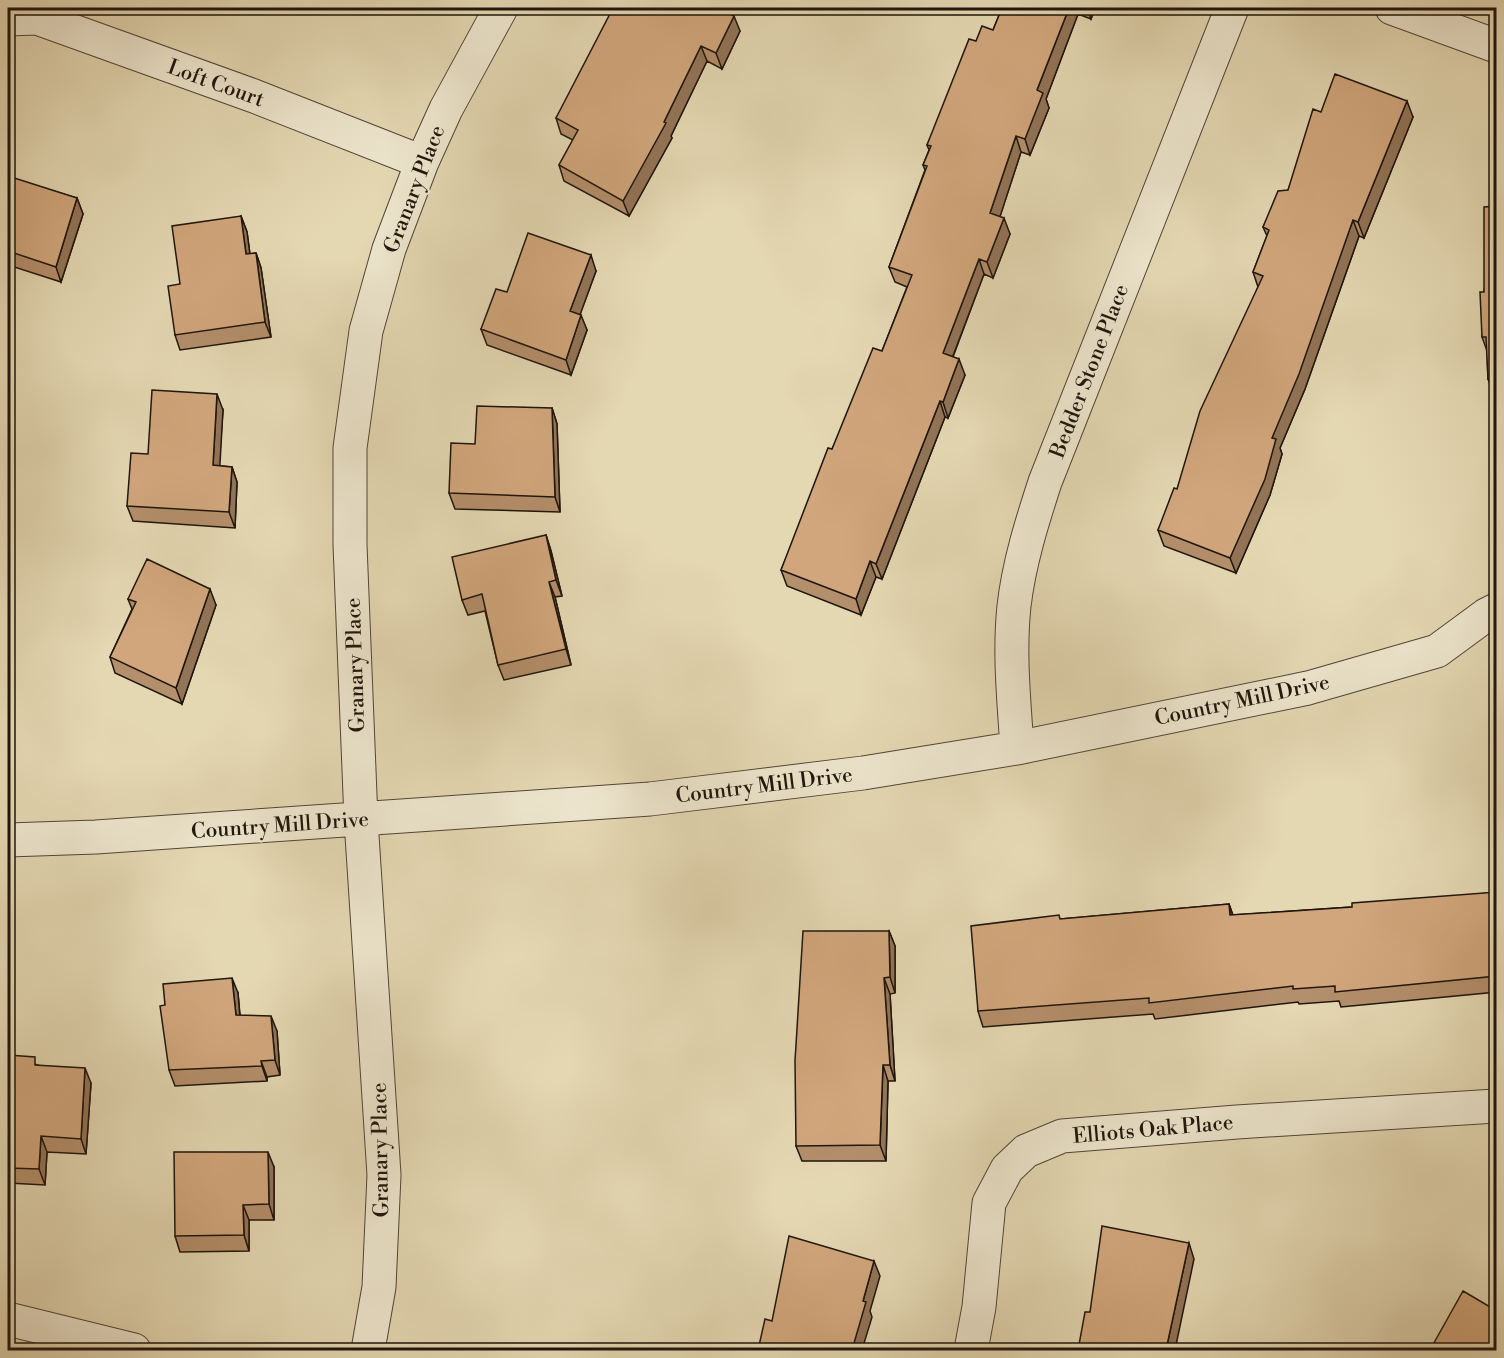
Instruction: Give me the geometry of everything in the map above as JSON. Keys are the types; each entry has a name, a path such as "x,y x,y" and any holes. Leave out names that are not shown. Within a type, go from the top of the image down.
{"street":[{"name":"Granary Place","path":"368,1350 379,1287 384,1175 361,820 350,545 350,448 366,331 389,249 422,162 446,109 501,8"},
{"name":"Bedder Stone Place","path":"1017,748 1011,664 1012,641 1014,606 1027,536 1045,482 1232,8"},
{"path":"1392,8 1497,46"},
{"name":"Loft Court","path":"8,19 37,18 254,96 422,162"},
{"name":"Country Mill Drive","path":"8,840 96,837 650,799 863,773 1017,748 1308,688 1437,651 1486,615 1497,610"},
{"name":"Elliots Oak Place","path":"971,1350 980,1307 989,1203 1007,1169 1026,1151 1062,1136 1237,1122 1497,1107"},
{"path":"8,1319 134,1350"}],"building":[{"path":"613,8 638,10 639,8 718,8 734,16 716,53 701,46 664,122 666,123 623,201 559,165 578,130 556,118"},
{"path":"1002,8 1069,8 1037,90 1043,93 1025,139 1016,136 990,213 1004,218 987,262 979,259 943,353 959,359 943,402 940,401 876,564 870,561 856,599 781,570 828,448 832,449 873,348 882,351 912,275 889,267 927,166 923,165 931,146 927,145 969,39 976,41 982,26 993,30"},
{"path":"1335,74 1407,101 1358,222 1353,220 1299,374 1272,438 1276,439 1265,479 1230,558 1158,530 1174,488 1177,489 1200,411 1263,276 1253,272 1269,230 1263,227 1278,191 1288,190 1313,109 1321,112"},
{"path":"8,176 77,198 56,267 8,251"},
{"path":"1497,206 1496,464 1493,379 1488,379 1486,337 1482,337 1480,292 1484,292 1484,207"},
{"path":"241,216 246,254 256,253 265,322 175,335 168,286 180,284 172,226"},
{"path":"528,233 591,255 570,311 581,315 566,360 481,329 496,289 507,292"},
{"path":"152,390 217,394 213,465 232,467 229,512 127,506 131,453 148,454"},
{"path":"477,406 552,408 555,497 449,493 451,443 475,444"},
{"path":"546,535 556,580 549,582 566,649 498,665 482,594 462,600 452,557"},
{"path":"147,559 210,589 176,688 110,657 136,602 128,599"},
{"path":"1497,892 1497,976 1335,992 1335,986 1293,989 1293,986 1149,1003 1149,998 978,1011 971,926 1059,915 1060,919 1229,904 1230,915 1352,907 1352,903"},
{"path":"803,931 889,931 890,977 884,978 890,1065 883,1065 880,1145 796,1146 795,1061"},
{"path":"232,978 236,1015 271,1016 275,1060 261,1061 262,1066 169,1070 160,1006 165,1005 163,984"},
{"path":"8,1055 35,1057 35,1065 85,1068 81,1139 41,1136 39,1169 8,1168"},
{"path":"174,1152 268,1152 269,1204 243,1205 244,1235 175,1236"},
{"path":"1102,1226 1189,1243 1166,1350 1078,1350 1085,1312 1090,1312"},
{"path":"789,1236 874,1261 863,1301 866,1302 852,1350 758,1350 765,1319 772,1321"},
{"path":"1463,1291 1497,1311 1497,1350 1430,1350"}]}
